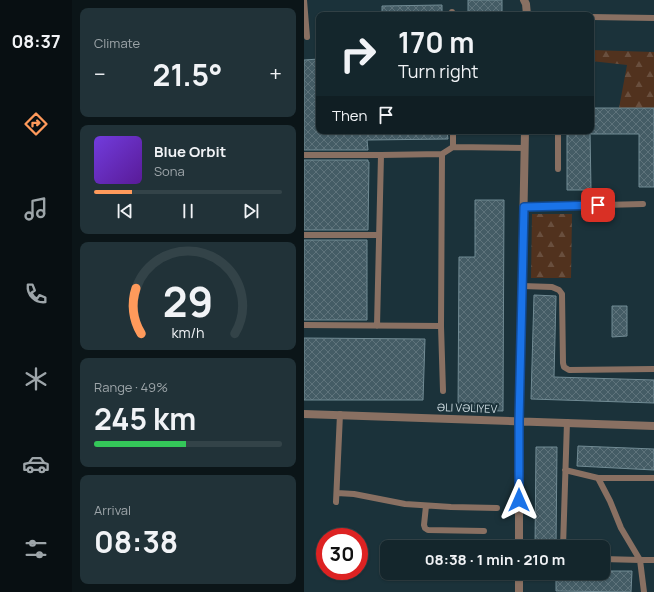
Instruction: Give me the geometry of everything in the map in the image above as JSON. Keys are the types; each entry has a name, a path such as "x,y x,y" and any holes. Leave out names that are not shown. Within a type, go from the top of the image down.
{"street":[{"path":"524,0 527,12"},
{"path":"519,540 519,421 525,134"},
{"name":"ƏLI VƏLIYEV","path":"304,414 340,414 654,426"},
{"path":"519,580 519,592"}],"lane":[{"path":"304,0 307,37"},
{"path":"594,17 654,18"},
{"path":"453,134 453,147"},
{"path":"558,134 558,169"},
{"path":"304,155 442,154 453,147 525,148"},
{"path":"442,154 441,326 444,390"},
{"path":"377,326 381,155"},
{"path":"524,207 643,204"},
{"path":"304,235 380,235"},
{"path":"522,286 552,287 559,290 562,294 564,367 569,370 654,370"},
{"path":"304,325 441,326"},
{"path":"336,502 340,414"},
{"path":"563,540 567,422"},
{"path":"565,470 598,478 654,478"},
{"path":"598,478 610,501 621,528 640,560 644,592"},
{"path":"337,493 354,494 406,504 426,506 496,508"},
{"path":"426,506 424,525 428,530 484,531"},
{"path":"610,559 654,560"}],"green space":[{"path":"594,50 654,52 654,108 619,108 627,65 594,61"},
{"path":"532,214 572,214 571,278 531,278"}],"building":[{"path":"468,0 502,0 502,12 468,12"},
{"path":"442,5 442,12 382,12 382,6"},
{"path":"316,59 316,134 447,134 448,139 367,140 368,150 304,150 304,60"},
{"path":"594,108 654,108 654,187 639,187 639,134 594,134"},
{"path":"567,134 590,134 591,190 567,190"},
{"path":"304,160 368,160 368,230 304,230"},
{"path":"475,200 504,200 503,411 458,410 459,257 475,257"},
{"path":"304,240 367,240 367,320 304,320"},
{"path":"534,295 556,296 554,377 654,380 654,403 531,399"},
{"path":"612,306 627,306 627,336 612,337"},
{"path":"304,338 425,339 423,400 304,400"},
{"path":"578,446 654,449 654,470 577,466"},
{"path":"536,447 557,447 556,540 535,540"},
{"path":"610,571 632,571 631,592 556,591 556,580 610,580"}],"route":[{"path":"519,500 519,421 524,207 598,205"}]}
